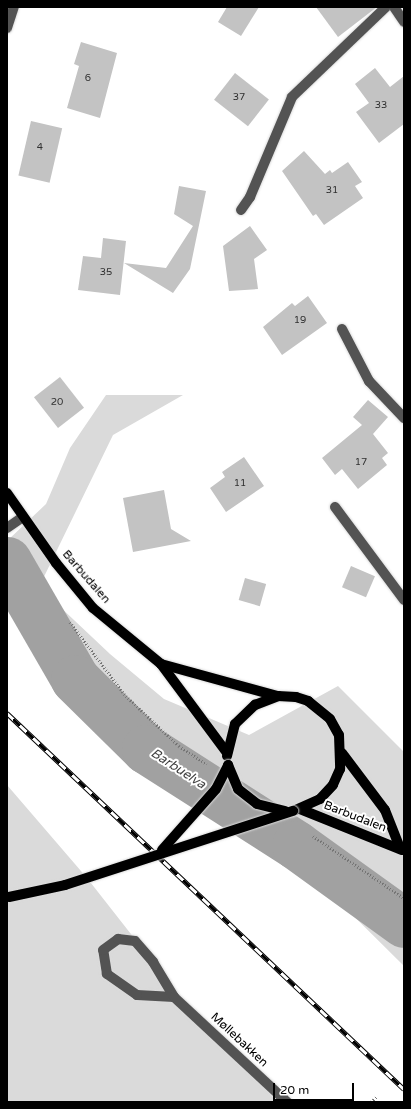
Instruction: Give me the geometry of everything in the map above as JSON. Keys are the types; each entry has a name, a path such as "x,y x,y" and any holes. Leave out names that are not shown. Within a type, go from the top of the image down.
{"main road":[{"name":"Barbudalen","path":"7,493 23,517 94,608 161,664 227,753"},
{"name":"Barbudalen","path":"161,664 278,696"},
{"path":"8,898 65,885 161,851 296,810 320,799 333,785 342,753 339,735 330,719 308,702 278,696 255,705 236,724 227,753 228,765 238,789 256,804 296,810"},
{"name":"Barbudalen","path":"342,753 385,810 402,850"},
{"path":"161,851 216,789 228,765"},
{"name":"Barbudalen","path":"296,810 402,850"}],"street":[{"path":"7,28 14,7"},
{"path":"241,210 250,197 292,97 386,7"},
{"path":"394,7 404,22"},
{"path":"342,329 369,381 404,418"},
{"path":"335,507 404,600"},
{"path":"7,528 23,517"},
{"name":"Møllebakken","path":"174,997 137,995 107,974 103,950 118,939 135,941 153,962 174,997 287,1102"}],"path":[{"path":"371,1102 376,1096"}],"shaded area":[{"path":"106,395 183,395 113,435 39,587 110,654 164,699 249,735 338,686 404,752 404,966 290,853 152,768 46,654 7,587 7,541 46,504 70,448"},
{"path":"7,785 87,878 185,1003 278,1102 7,1102"}],"building":[{"path":"227,7 259,7 241,36 218,22"},
{"path":"316,7 377,7 338,37"},
{"path":"81,42 117,53 100,118 67,108 79,66 74,64"},
{"path":"375,68 390,87 404,76 404,124 379,143 356,112 369,103 355,84"},
{"path":"235,73 269,99 248,126 214,100"},
{"path":"31,121 62,128 50,183 18,176"},
{"path":"304,151 325,174 330,170 332,173 348,162 362,182 355,186 363,198 324,225 316,214 313,216 282,171"},
{"path":"179,186 206,191 190,269 173,293 124,263 166,268 193,226 174,214"},
{"path":"250,226 267,250 254,259 258,289 229,291 223,246"},
{"path":"103,238 126,241 120,295 78,290 83,256 101,258"},
{"path":"308,296 327,323 282,355 263,327 292,303 295,306"},
{"path":"60,377 84,408 58,428 34,397"},
{"path":"368,400 388,417 373,434 388,453 382,458 387,465 358,489 342,469 335,475 322,458 362,425 353,417"},
{"path":"244,457 264,486 226,512 210,488 225,477 222,472"},
{"path":"164,490 171,529 191,541 133,552 123,498"},
{"path":"351,566 375,576 366,597 342,587"},
{"path":"245,578 266,584 260,606 239,600"}],"waterway":[{"name":"Barbuelva","path":"7,561 75,679 146,749 296,845 404,923"}],"railway":[{"path":"7,713 404,1089"}]}
